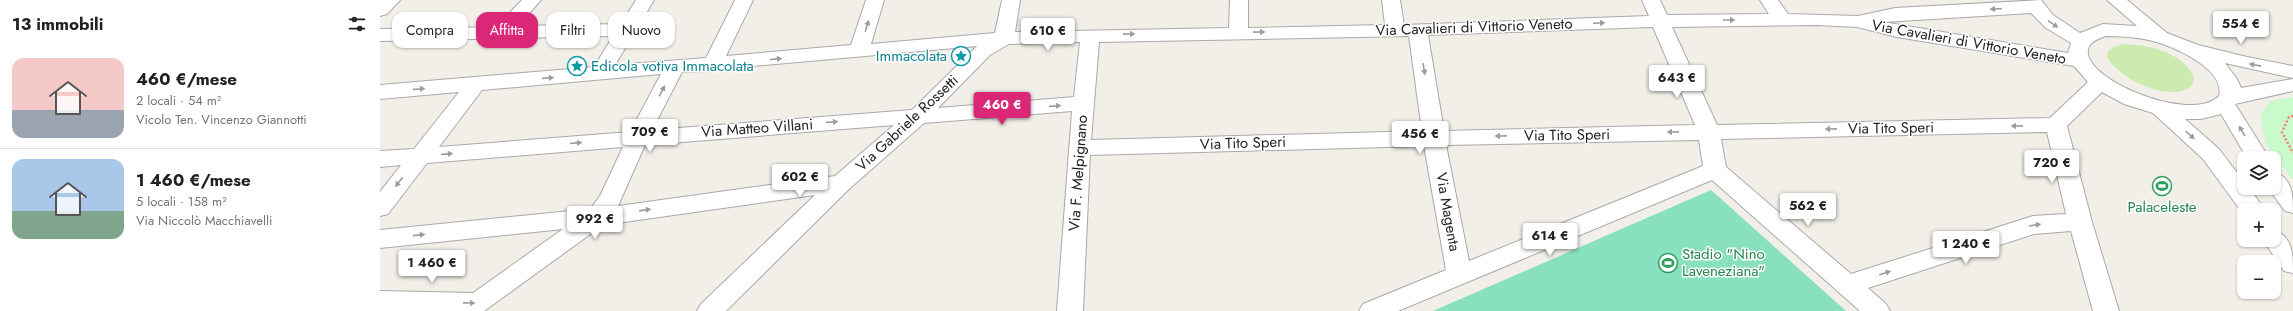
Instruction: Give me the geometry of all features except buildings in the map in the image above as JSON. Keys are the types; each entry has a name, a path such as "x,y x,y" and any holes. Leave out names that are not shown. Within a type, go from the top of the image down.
{"street":[{"path":"380,10 391,0"},
{"path":"520,12 532,0"},
{"path":"638,12 645,0"},
{"path":"712,65 744,0"},
{"path":"859,52 875,0"},
{"path":"1004,38 1011,0"},
{"path":"1238,32 1239,0"},
{"path":"1390,0 1395,30"},
{"path":"1651,0 1662,21 1708,132 1715,170 1878,311"},
{"path":"1770,0 1783,20"},
{"path":"2116,0 2162,38"},
{"path":"2034,4 2048,21 2080,41"},
{"name":"Via Cavalieri di Vittorio Veneto","path":"1857,22 1890,7 2034,4"},
{"name":"Via Cavalieri di Vittorio Veneto","path":"380,92 712,65 1004,38 1238,32 1418,30 1662,21 1816,19 1857,22 1897,31 2080,61"},
{"path":"538,31 608,30"},
{"name":"Via Magenta","path":"1418,30 1434,138 1459,275"},
{"path":"2293,72 2245,63 2183,46 2141,32 2109,30 2089,34 2080,41 2077,50 2080,61 2100,82 2139,102 2161,109 2199,113 2214,110 2228,101 2293,85"},
{"path":"380,35 476,32"},
{"name":"Via F. Melpignano","path":"1070,311 1079,148 1090,35"},
{"name":"Via Gabriele Rossetti","path":"710,311 841,183 918,116 983,51 1004,38"},
{"path":"2183,46 2201,55 2220,71 2231,88 2228,101 2254,151"},
{"path":"600,74 616,48"},
{"path":"380,301 426,307 478,303 597,217 610,200 638,137 674,67"},
{"path":"2100,82 2056,125 2080,222 2090,251 2106,311"},
{"path":"380,208 475,85"},
{"name":"Via Matteo Villani","path":"380,159 638,137 1083,104"},
{"path":"2161,109 2211,154 2248,203"},
{"name":"Via Tito Speri","path":"1079,148 1434,138 2056,125"},
{"path":"1372,311 1715,170"},
{"path":"380,239 597,217 841,183"},
{"path":"2281,189 2293,205"},
{"path":"1848,285 2033,224 2080,222"},
{"path":"2281,247 2293,264"}],"path":[{"path":"2293,116 2289,117 2282,132 2293,153"}],"green space":[{"path":"2124,44 2143,46 2171,54 2186,65 2192,73 2194,80 2192,84 2190,87 2181,91 2169,92 2144,86 2132,80 2113,65 2107,57 2108,51 2115,46"},
{"path":"2293,97 2293,180 2281,164 2281,151 2271,151 2266,144 2260,116 2270,101"},
{"name":"Stadio \"Nino Laveneziana\"","path":"1711,190 1846,311 1433,311"}],"place":[{"name":"Immacolata","path":"961,56"},
{"name":"Edicola votiva Immacolata","path":"577,66"},
{"name":"Palaceleste","path":"2162,186"},
{"name":"Stadio \"Nino Laveneziana\"","path":"1668,263"}]}
